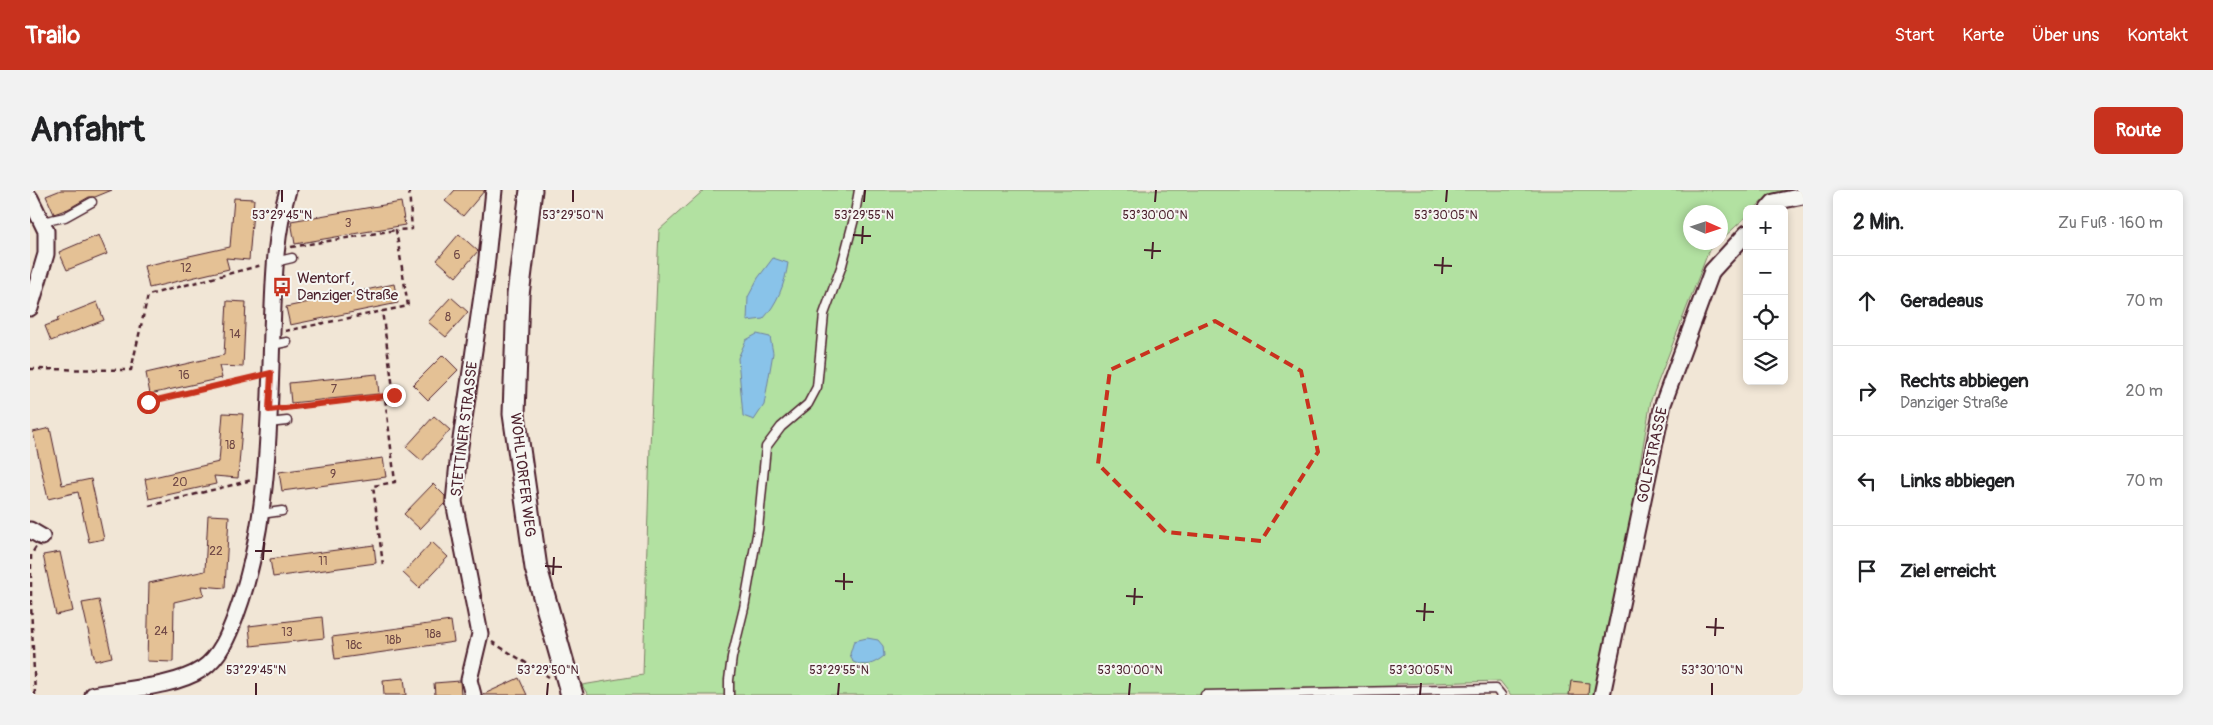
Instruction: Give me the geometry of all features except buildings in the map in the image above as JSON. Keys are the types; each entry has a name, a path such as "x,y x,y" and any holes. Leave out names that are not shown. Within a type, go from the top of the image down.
{"main road":[{"name":"WOHLTORFER WEG","path":"531,190 518,295 514,414 536,568 572,695"}],"street":[{"path":"93,695 182,678 203,668 220,650 248,593 261,514 265,476 279,218 288,190"},
{"name":"STETTINER STRASSE","path":"473,695 469,680 480,634 454,502 459,453 486,268 494,190"},
{"path":"1771,205 1774,202 1803,196"},
{"path":"30,198 46,231 46,254 30,308"},
{"name":"GOLFSTRASSE","path":"1602,695 1662,404 1712,271 1743,237"}],"lane":[{"path":"729,695 732,657 744,608 758,529 766,447 781,428 808,404 814,396 817,387 824,314 842,265 854,219 859,190"},
{"path":"42,222 65,217 92,202"},
{"path":"276,256 292,258"},
{"path":"272,339 287,342"},
{"path":"268,417 287,421"},
{"path":"261,514 282,511"},
{"path":"1205,695 1496,689 1501,695"}],"path":[{"path":"30,370 131,370 148,295 276,256 396,230 412,229 409,190"},
{"path":"272,339 408,306 396,230"},
{"path":"268,417 394,395 382,311"},
{"path":"148,402 271,373"},
{"path":"384,564 373,486 395,482 385,398"},
{"path":"149,506 265,476"},
{"path":"35,695 30,604 31,555 36,533"},
{"path":"480,634 553,679"}],"highlighted area":[{"path":"1215,321 1301,371 1318,452 1261,541 1166,532 1098,464 1110,370"}],"green space":[{"path":"704,190 1792,190 1769,195 1758,205 1743,205 1743,220 1728,234 1728,205 1683,205 1683,250 1709,250 1651,400 1600,695 1511,695 1500,681 1396,684 1395,695 588,695 582,685 643,675 659,230"}],"water":[{"path":"773,258 788,263 780,293 763,319 747,321 748,297 758,278"},
{"path":"757,334 770,337 773,353 764,405 754,420 743,416 738,358 746,340"},
{"path":"867,638 878,640 883,646 884,656 869,664 853,662 850,654 854,641"}],"place":[{"name":"Wentorf, Danziger Straße","path":"282,287"}],"route":[{"path":"148,402 271,373 269,410 385,398 394,395"}]}
